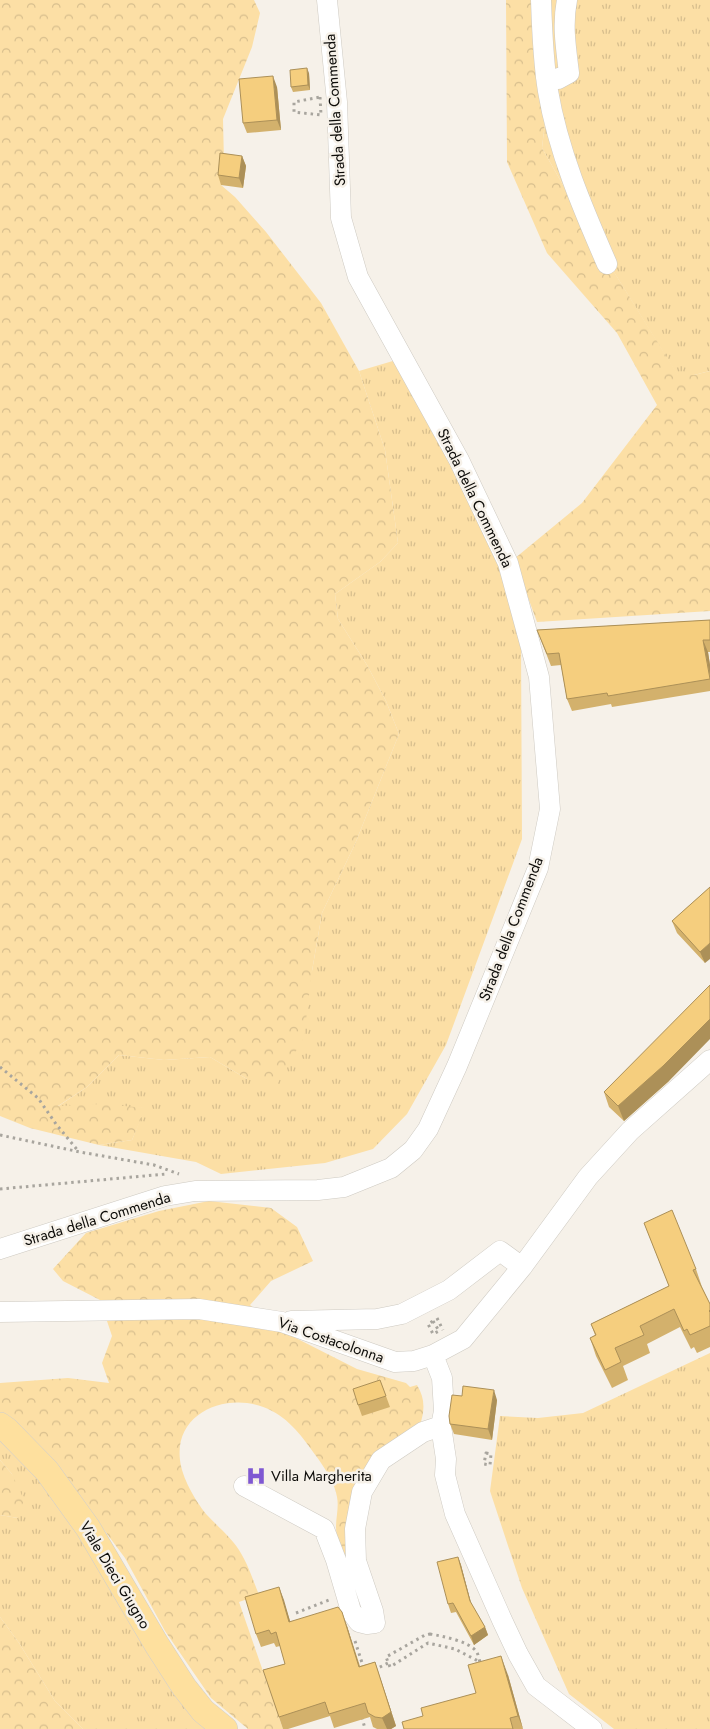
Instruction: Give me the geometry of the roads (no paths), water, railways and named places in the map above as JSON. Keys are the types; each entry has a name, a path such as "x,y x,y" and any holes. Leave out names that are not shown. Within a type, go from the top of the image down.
{"main road":[{"name":"Viale Dieci Giugno","path":"0,1425 47,1471 88,1528 156,1645 184,1688 203,1710 225,1729"}],"street":[{"name":"Strada della Commenda","path":"0,1249 165,1196 195,1191 318,1190 344,1187 391,1168 413,1150 428,1129 457,1066 538,868 550,809 539,677 508,563 459,460 358,277 341,218 337,102 327,0"},
{"path":"541,0 546,78 560,141 584,210 606,264"},
{"path":"546,78 558,79 570,73 564,29 567,0"},
{"name":"Via Costacolonna","path":"0,1312 199,1309 282,1322 395,1362 414,1361 433,1355 463,1339 522,1267 588,1177 630,1131 710,1060"},
{"path":"282,1322 377,1319 402,1314 449,1290 500,1251 522,1267"},
{"path":"433,1355 442,1378 444,1411 441,1426 446,1459 445,1476 455,1514 518,1654 536,1686 592,1729"},
{"path":"244,1486 324,1529 351,1611 359,1622 375,1623 373,1611 356,1561 355,1529 362,1492 381,1460 423,1432 441,1426"}],"place":[{"name":"Villa Margherita","path":"256,1476"}]}
